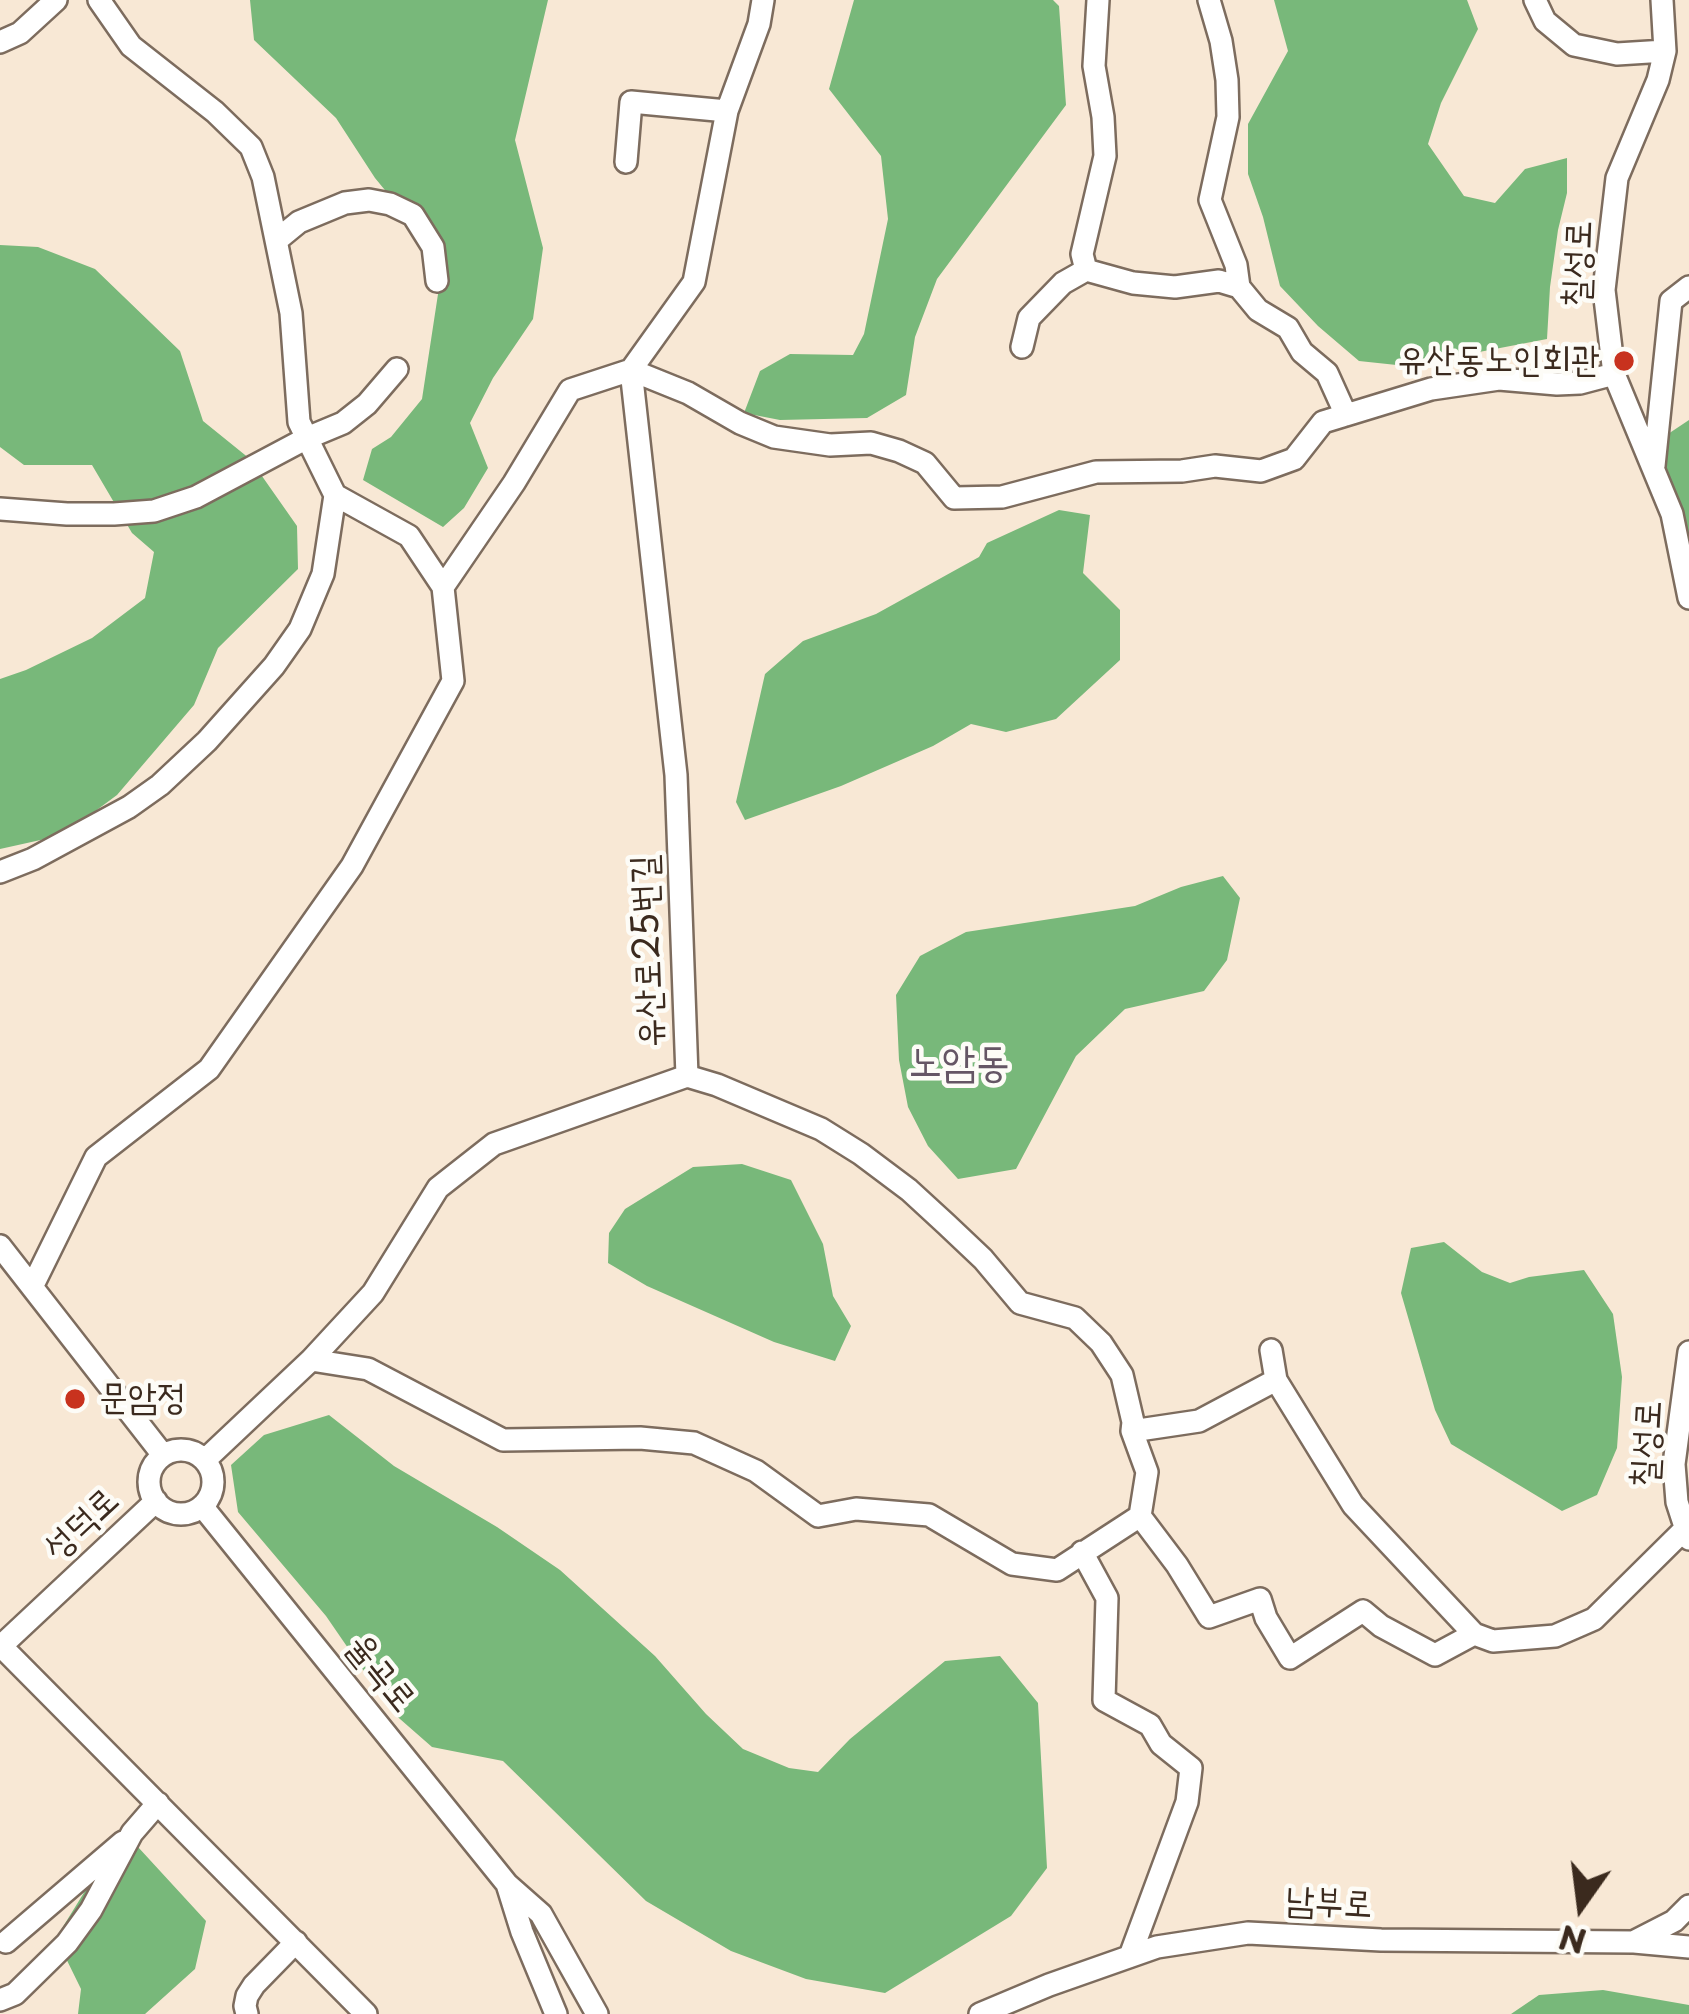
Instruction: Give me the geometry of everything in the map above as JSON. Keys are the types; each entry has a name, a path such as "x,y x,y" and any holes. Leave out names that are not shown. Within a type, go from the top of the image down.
{"street":[{"path":"0,42 20,33 56,0"},
{"path":"0,872 85,832 145,796 207,741 274,666 300,628 323,574 335,495 299,422 291,313 263,176 251,147 131,46 99,0"},
{"path":"443,587 570,390 632,370 694,282 727,111 763,0"},
{"path":"1086,269 1082,254 1105,156 1094,66 1098,0"},
{"path":"1209,0 1222,40 1228,117 1210,200 1236,265 1239,287"},
{"path":"1535,0 1545,22 1574,45 1617,54 1665,51"},
{"name":"칠성로","path":"1662,0 1665,51 1658,80 1617,178 1604,290 1614,374 1672,514 1689,598"},
{"path":"626,162 631,102 727,111"},
{"path":"277,240 299,222 345,203 390,204 413,215 433,247 437,281"},
{"path":"1086,269 1132,283 1175,287 1219,280 1239,287 1258,310 1288,328 1302,352 1327,373 1346,415"},
{"path":"1022,347 1028,318 1086,269"},
{"path":"1654,466 1671,301 1689,287"},
{"path":"0,509 67,514 154,511 196,496 343,423 397,369"},
{"path":"632,370 774,437 830,445 871,443 899,451 925,464 954,498 1002,497 1096,472 1215,466 1261,471 1294,459 1323,422 1431,389 1499,379 1580,383 1614,374"},
{"name":"유산로25번길","path":"632,370 676,775 686,1076 717,1084 820,1129 861,1154 934,1213 1020,1303 1075,1318 1101,1343 1123,1375 1132,1432 1147,1472 1140,1516"},
{"path":"32,1287 96,1156 209,1069 352,866 453,681 443,587 409,536 335,495"},
{"path":"205,1460 311,1360 373,1293 438,1188 494,1144 686,1076"},
{"path":"0,1246 163,1455"},
{"path":"1271,1350 1276,1380 1353,1505 1474,1634 1493,1641 1555,1636 1594,1619 1687,1534"},
{"name":"칠성로","path":"1687,1534 1677,1502 1674,1464 1689,1352"},
{"path":"311,1360 368,1370 503,1440 640,1438 694,1443 756,1471 818,1516 856,1509 929,1515 1012,1564 1057,1570 1140,1516 1209,1617 1260,1599 1290,1658 1363,1611 1435,1654 1474,1634"},
{"path":"1132,1432 1199,1421 1276,1380"},
{"path":"183,1449 205,1460 213,1487 202,1506 183,1514 156,1501 149,1482 163,1455 183,1449"},
{"name":"성덕로","path":"0,1646 156,1501"},
{"name":"율곡로","path":"202,1506 507,1884 541,1914 597,2014"},
{"path":"1082,1552 1107,1598 1104,1700 1150,1725 1161,1744 1191,1768 1187,1802 1130,1956"},
{"path":"0,1646 366,2014"},
{"path":"6,1942 132,1833 158,1803"},
{"path":"0,2000 15,1994 67,1943 91,1910 132,1833"},
{"path":"507,1884 556,2014"},
{"path":"1634,1942 1674,1921 1689,1906"},
{"name":"남부로","path":"980,2014 1049,1984 1157,1947 1248,1933 1689,1947"},
{"path":"247,2014 245,2006 254,1985 296,1942"}],"green space":[{"path":"250,0 548,0 515,140 543,248 533,319 493,378 470,423 488,468 464,508 443,527 363,480 372,449 391,437 422,399 440,281 426,240 375,178 336,118 254,40"},
{"path":"854,0 1053,0 1059,6 1066,105 937,279 915,337 906,395 867,418 780,420 744,413 760,371 790,354 853,355 864,334 888,219 881,156 829,89"},
{"path":"1274,0 1467,0 1478,29 1441,103 1428,144 1464,196 1495,203 1525,169 1567,158 1567,193 1550,287 1547,339 1406,366 1359,361 1280,286 1248,174 1248,124 1288,51"},
{"path":"0,245 38,247 95,269 180,351 203,421 250,459 297,526 298,569 218,648 194,705 117,795 63,835 0,849 0,679 92,638 145,598 154,552 132,533 92,465 24,465 0,447"},
{"path":"1689,420 1689,572 1657,465 1659,440"},
{"path":"1059,510 1090,515 1083,573 1120,610 1120,660 1056,719 1006,732 971,724 841,786 745,820 736,802 765,674 803,641 876,614 979,557 987,543"},
{"path":"1223,876 1240,898 1227,960 1204,991 1125,1009 1076,1056 1016,1169 958,1179 928,1146 908,1107 899,1060 896,995 920,956 966,932 1135,906"},
{"path":"742,1164 791,1180 823,1244 833,1296 851,1326 835,1361 774,1342 647,1286 608,1263 609,1233 625,1209 693,1167"},
{"path":"1444,1242 1482,1272 1510,1283 1584,1270 1613,1314 1622,1377 1617,1448 1597,1495 1562,1511 1451,1444 1435,1410 1401,1293 1411,1248"},
{"path":"329,1415 394,1466 560,1570 655,1656 743,1749 789,1768 818,1772 850,1739 945,1661 1000,1656 1038,1703 1047,1868 1011,1916 885,1993 806,1979 731,1951 646,1901 503,1761 432,1747 392,1712 326,1616 238,1512 231,1465 264,1435"},
{"path":"138,1847 206,1921 195,1969 145,2014 78,2014 81,1989 56,1938 85,1891 119,1857"},
{"path":"1603,1990 1689,2005 1689,2014 1511,2014 1539,1995"}],"place":[{"name":"유산동노인회관","path":"1624,361"},
{"name":"문암정","path":"75,1399"}],"district":[{"name":"노암동","path":"959,1064"}]}
